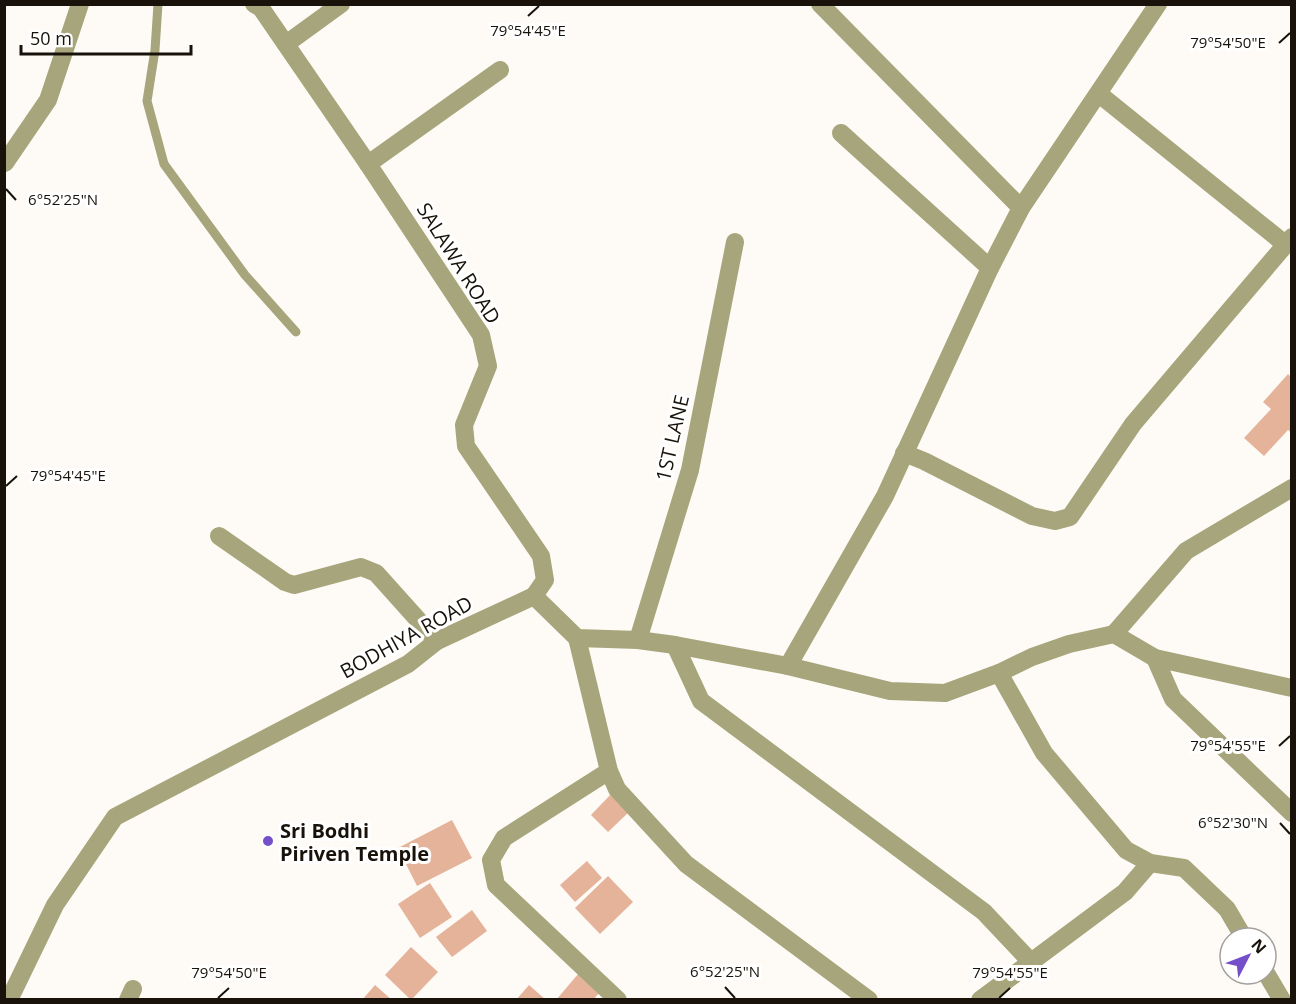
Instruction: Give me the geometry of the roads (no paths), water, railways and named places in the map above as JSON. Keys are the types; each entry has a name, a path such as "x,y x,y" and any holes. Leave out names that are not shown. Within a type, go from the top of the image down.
{"street":[{"path":"5,163 48,99 80,4"},
{"name":"SALAWA ROAD","path":"254,4 261,8 286,44 481,335 488,366 464,425 466,446 541,556 545,580 534,596"},
{"path":"286,44 340,4"},
{"path":"820,4 1021,208"},
{"path":"788,666 885,496 990,268 1021,208 1100,94 1158,4"},
{"path":"368,164 500,70"},
{"path":"904,453 1032,516 1055,521 1070,517 1134,424 1288,241 1100,94"},
{"path":"841,133 990,268"},
{"name":"1ST LANE","path":"638,640 690,471 735,242"},
{"path":"577,638 638,640 675,645 788,666 890,691 945,693 1069,644 1114,634 1186,551 1292,488"},
{"path":"219,536 285,582 294,585 362,567 376,573 437,641"},
{"path":"534,596 577,638 609,771 617,789 686,864 869,999"},
{"name":"BODHIYA ROAD","path":"9,999 56,905 115,817 408,663 437,641 534,596"},
{"path":"1114,634 1155,658 1292,688"},
{"path":"675,645 701,701 984,912 1031,962"},
{"path":"1155,658 1173,699 1292,813"},
{"path":"999,673 1044,753 1126,850 1150,863 1184,867 1227,909 1237,926"},
{"path":"609,771 504,838 491,860 496,885 618,999"},
{"path":"980,999 1125,892 1150,863"},
{"path":"1274,986 1282,999"}],"lane":[{"path":"158,4 155,50 147,101 164,164 245,275 296,332"}],"place":[{"name":"Sri Bodhi Piriven Temple","path":"268,841"}]}
